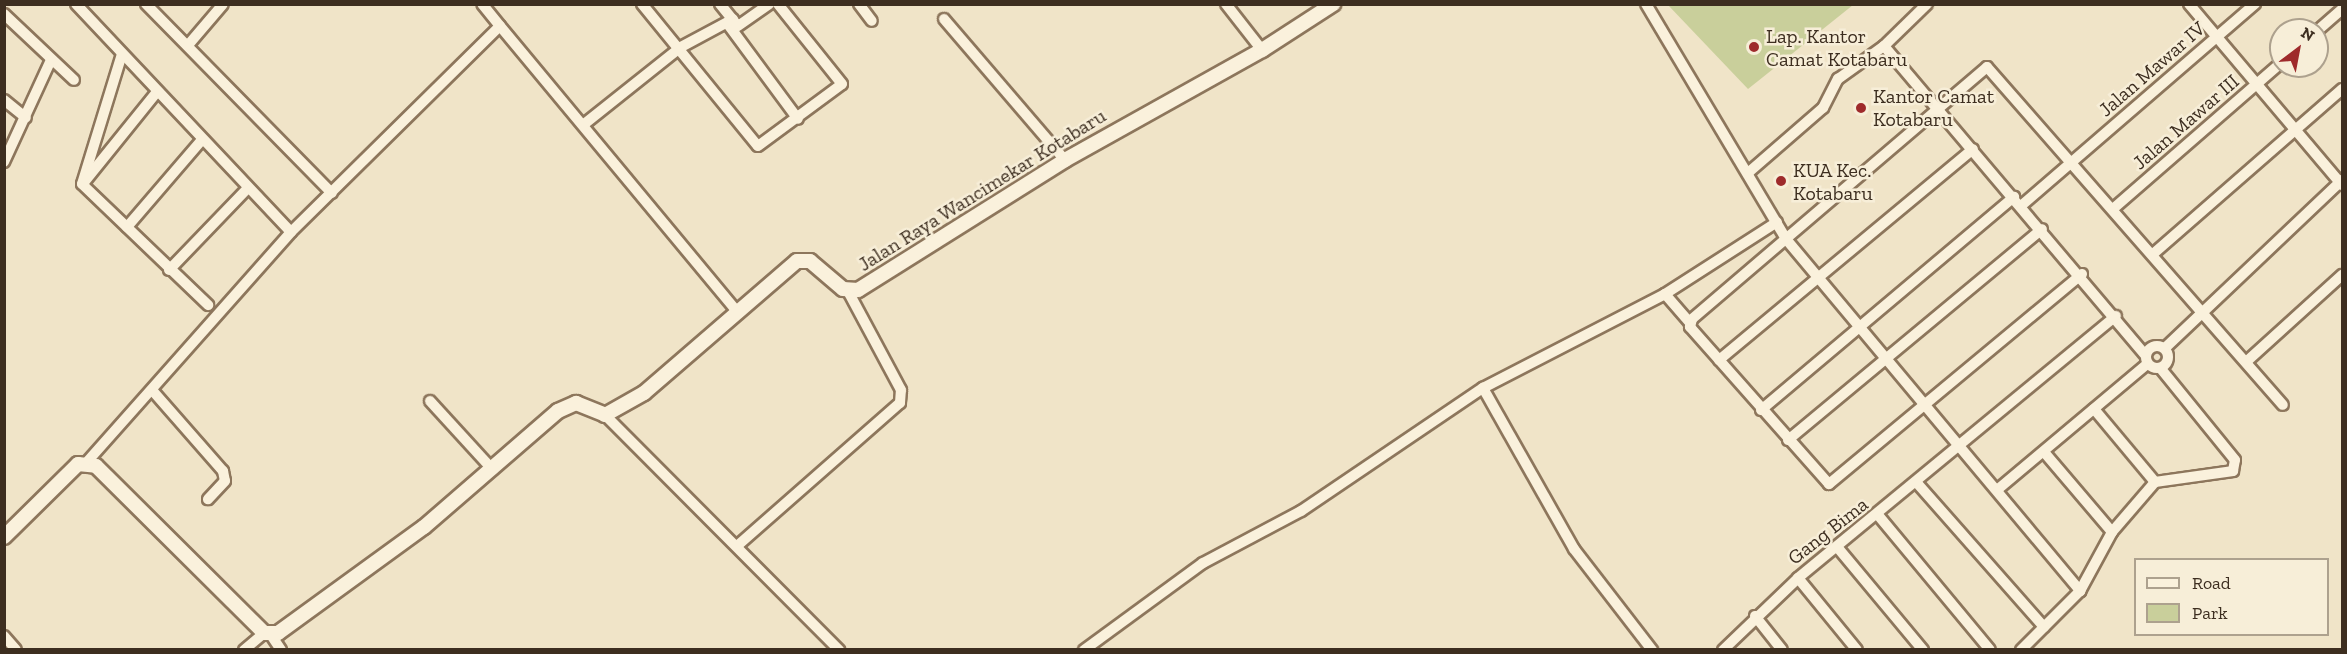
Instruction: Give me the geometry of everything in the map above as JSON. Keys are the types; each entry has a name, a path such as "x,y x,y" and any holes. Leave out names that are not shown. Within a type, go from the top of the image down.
{"street":[{"path":"76,4 201,141 291,232"},
{"path":"146,4 189,44 332,193"},
{"path":"189,44 223,4"},
{"path":"482,4 735,309"},
{"path":"720,4 798,118"},
{"path":"730,21 738,26 769,4"},
{"path":"646,6 681,47 755,146 798,118 842,84 778,4"},
{"path":"1226,4 1262,51"},
{"name":"Jalan Raya Wancimekar Kotabaru","path":"605,415 644,393 735,309 801,259 848,291 894,269 1065,160 1262,51 1333,4"},
{"path":"1646,4 1749,172 1786,239 1856,326 1886,358 2079,591"},
{"path":"1749,172 1823,108 1838,79 1884,46 1927,4"},
{"path":"2165,348 2342,182 2189,4"},
{"name":"Jalan Mawar IV","path":"1761,410 1856,326 2073,161 2254,4"},
{"path":"859,5 872,21"},
{"path":"2329,21 2343,9"},
{"path":"4,14 74,80"},
{"path":"944,19 1065,160"},
{"path":"583,125 681,47 730,21"},
{"path":"4,537 86,463 291,232 500,26"},
{"path":"1884,46 2082,274 2116,316 2146,360 2160,369 2235,467 2230,472 2155,482 2112,532 2079,591 2021,650"},
{"path":"82,184 122,54"},
{"path":"4,162 51,60"},
{"path":"1690,323 1939,109 1992,68 2283,405"},
{"name":"Jalan Mawar III","path":"2114,208 2269,74"},
{"path":"2153,254 2343,89"},
{"path":"82,184 156,93"},
{"path":"4,100 26,118"},
{"path":"128,227 201,141"},
{"path":"1719,360 1973,150"},
{"path":"82,184 208,305"},
{"path":"170,270 248,188"},
{"path":"1084,650 1203,563 1301,511 1483,388 1665,294 1777,222"},
{"path":"1788,440 2042,229"},
{"path":"1665,294 1761,410 1829,484 1927,407 2082,274"},
{"path":"2246,362 2343,275"},
{"path":"736,546 900,403 901,390 848,291"},
{"name":"Gang Bima","path":"1723,650 1755,616 1798,578 1961,448 2116,316"},
{"path":"1997,490 2094,410 2146,360 2157,345 2165,348"},
{"path":"2160,369 2168,363 2165,348"},
{"path":"1483,388 1574,549 1652,650"},
{"path":"152,390 223,471 225,481 208,499"},
{"path":"430,401 493,470"},
{"path":"244,650 360,575 493,470 567,405 584,405 605,415 838,650"},
{"path":"2094,410 2155,482"},
{"path":"2044,452 2112,532"},
{"path":"86,463 104,472 281,650"},
{"path":"1917,483 2044,627"},
{"path":"1878,515 1990,650"},
{"path":"1838,548 1923,650"},
{"path":"1798,578 1857,650"},
{"path":"1755,616 1782,650"},
{"path":"4,636 16,650"}],"green space":[{"name":"Lap. Kantor Camat Kotabaru","path":"1668,5 1853,5 1748,89"}],"place":[{"name":"Lap. Kantor Camat Kotabaru","path":"1754,47"},
{"name":"Kantor Camat Kotabaru","path":"1861,108"},
{"name":"KUA Kec. Kotabaru","path":"1781,181"}]}
